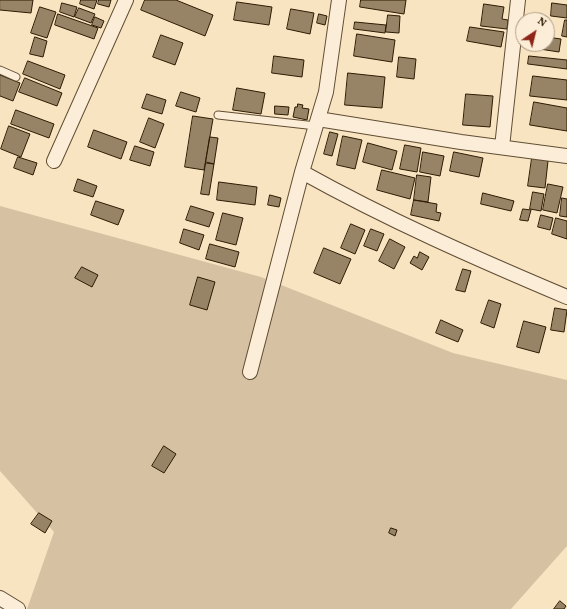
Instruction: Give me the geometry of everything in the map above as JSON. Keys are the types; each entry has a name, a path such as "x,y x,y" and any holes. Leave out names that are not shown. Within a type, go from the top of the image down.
{"street":[{"path":"54,161 126,0"},
{"path":"250,372 302,172 326,92 339,0"},
{"path":"502,147 518,0"},
{"path":"317,122 567,156"},
{"path":"302,172 357,203 415,231 567,297"},
{"path":"0,598 18,609"}],"lane":[{"path":"0,70 16,77"},
{"path":"218,115 317,122"}],"shaded area":[{"path":"0,206 261,277 453,353 567,380 567,546 511,609 27,609 54,532 0,471"}],"building":[{"path":"0,0 33,0 31,13 0,10"},
{"path":"81,0 97,0 94,9 80,4"},
{"path":"99,0 111,0 109,7 98,4"},
{"path":"145,0 176,0 213,15 205,36 141,10"},
{"path":"361,0 406,0 404,14 360,7"},
{"path":"237,2 272,7 269,25 234,20"},
{"path":"62,3 77,7 74,17 60,12"},
{"path":"552,3 567,5 567,18 555,16 555,12 551,12"},
{"path":"484,4 504,7 502,19 508,20 507,29 481,26"},
{"path":"40,7 56,12 47,38 31,33"},
{"path":"79,8 95,14 91,23 75,17"},
{"path":"291,9 314,13 310,34 287,29"},
{"path":"58,14 98,28 94,39 55,25"},
{"path":"319,14 327,16 325,25 317,23"},
{"path":"388,15 400,16 399,33 386,32"},
{"path":"95,17 104,21 101,28 92,25"},
{"path":"565,20 567,20 567,37 562,36"},
{"path":"355,22 386,25 385,33 354,29"},
{"path":"470,27 504,32 501,47 467,41"},
{"path":"357,34 395,40 392,62 354,56"},
{"path":"161,35 183,43 175,65 153,57"},
{"path":"35,37 47,41 43,57 30,54"},
{"path":"555,38 561,39 559,52 555,51"},
{"path":"274,56 304,60 302,77 272,73"},
{"path":"529,56 567,60 567,69 528,64"},
{"path":"399,57 416,59 414,79 397,77"},
{"path":"28,61 65,75 60,89 23,74"},
{"path":"348,73 385,77 382,108 345,105"},
{"path":"0,75 20,83 13,101 0,96"},
{"path":"533,76 567,80 567,100 530,96"},
{"path":"25,78 62,93 57,106 19,92"},
{"path":"237,88 265,93 261,114 233,110"},
{"path":"181,92 200,98 196,112 176,106"},
{"path":"147,94 166,100 162,114 142,108"},
{"path":"466,94 493,96 490,127 463,125"},
{"path":"534,102 567,108 567,131 530,125"},
{"path":"298,104 303,105 302,108 309,109 307,120 293,117 295,107 297,107"},
{"path":"275,106 289,107 288,115 275,114"},
{"path":"16,110 54,124 49,138 11,124"},
{"path":"193,116 213,119 204,170 185,167"},
{"path":"149,118 164,124 155,148 140,142"},
{"path":"9,126 30,134 21,157 1,149"},
{"path":"94,130 127,142 121,159 88,147"},
{"path":"330,132 338,134 332,156 324,154"},
{"path":"343,136 362,140 355,169 337,165"},
{"path":"210,137 218,138 214,164 206,162"},
{"path":"368,143 397,151 392,170 363,162"},
{"path":"405,145 421,148 417,172 400,169"},
{"path":"135,146 154,152 150,166 130,160"},
{"path":"423,152 444,156 440,176 420,172"},
{"path":"454,152 483,158 479,177 450,171"},
{"path":"18,157 37,163 33,175 14,168"},
{"path":"532,158 548,161 545,188 528,186"},
{"path":"206,163 214,164 209,195 201,194"},
{"path":"382,170 415,178 410,199 377,190"},
{"path":"417,175 431,177 428,202 414,200"},
{"path":"78,179 97,186 93,197 74,191"},
{"path":"219,182 257,187 255,205 217,200"},
{"path":"548,184 563,187 557,213 543,210"},
{"path":"533,192 544,194 541,211 530,209"},
{"path":"483,193 514,201 511,211 481,204"},
{"path":"270,195 281,198 279,207 268,205"},
{"path":"562,198 567,199 567,217 560,216"},
{"path":"414,200 437,204 436,212 441,213 439,221 411,215"},
{"path":"96,201 124,210 118,225 91,215"},
{"path":"191,206 214,213 209,227 186,220"},
{"path":"523,209 531,210 528,221 520,220"},
{"path":"223,213 243,218 236,245 216,240"},
{"path":"541,215 553,218 550,230 538,227"},
{"path":"556,218 567,221 567,239 552,234"},
{"path":"351,224 365,230 355,254 341,248"},
{"path":"184,229 204,235 199,250 180,243"},
{"path":"371,229 384,234 377,251 364,246"},
{"path":"390,239 405,247 394,269 379,261"},
{"path":"210,244 239,252 235,267 206,259"},
{"path":"324,248 351,259 340,284 314,273"},
{"path":"420,252 429,257 422,270 410,263 414,256 417,258"},
{"path":"82,267 98,275 92,287 75,278"},
{"path":"463,269 471,271 465,292 456,290"},
{"path":"198,277 215,282 207,310 190,305"},
{"path":"489,300 501,304 494,328 481,323"},
{"path":"555,308 567,310 564,332 551,330"},
{"path":"441,320 463,330 458,342 436,333"},
{"path":"524,321 546,327 539,353 517,347"},
{"path":"164,446 176,454 164,473 152,466"},
{"path":"39,513 52,521 45,533 31,524"},
{"path":"391,528 397,530 395,536 389,533"},
{"path":"560,601 566,606 564,609 554,609"}]}
